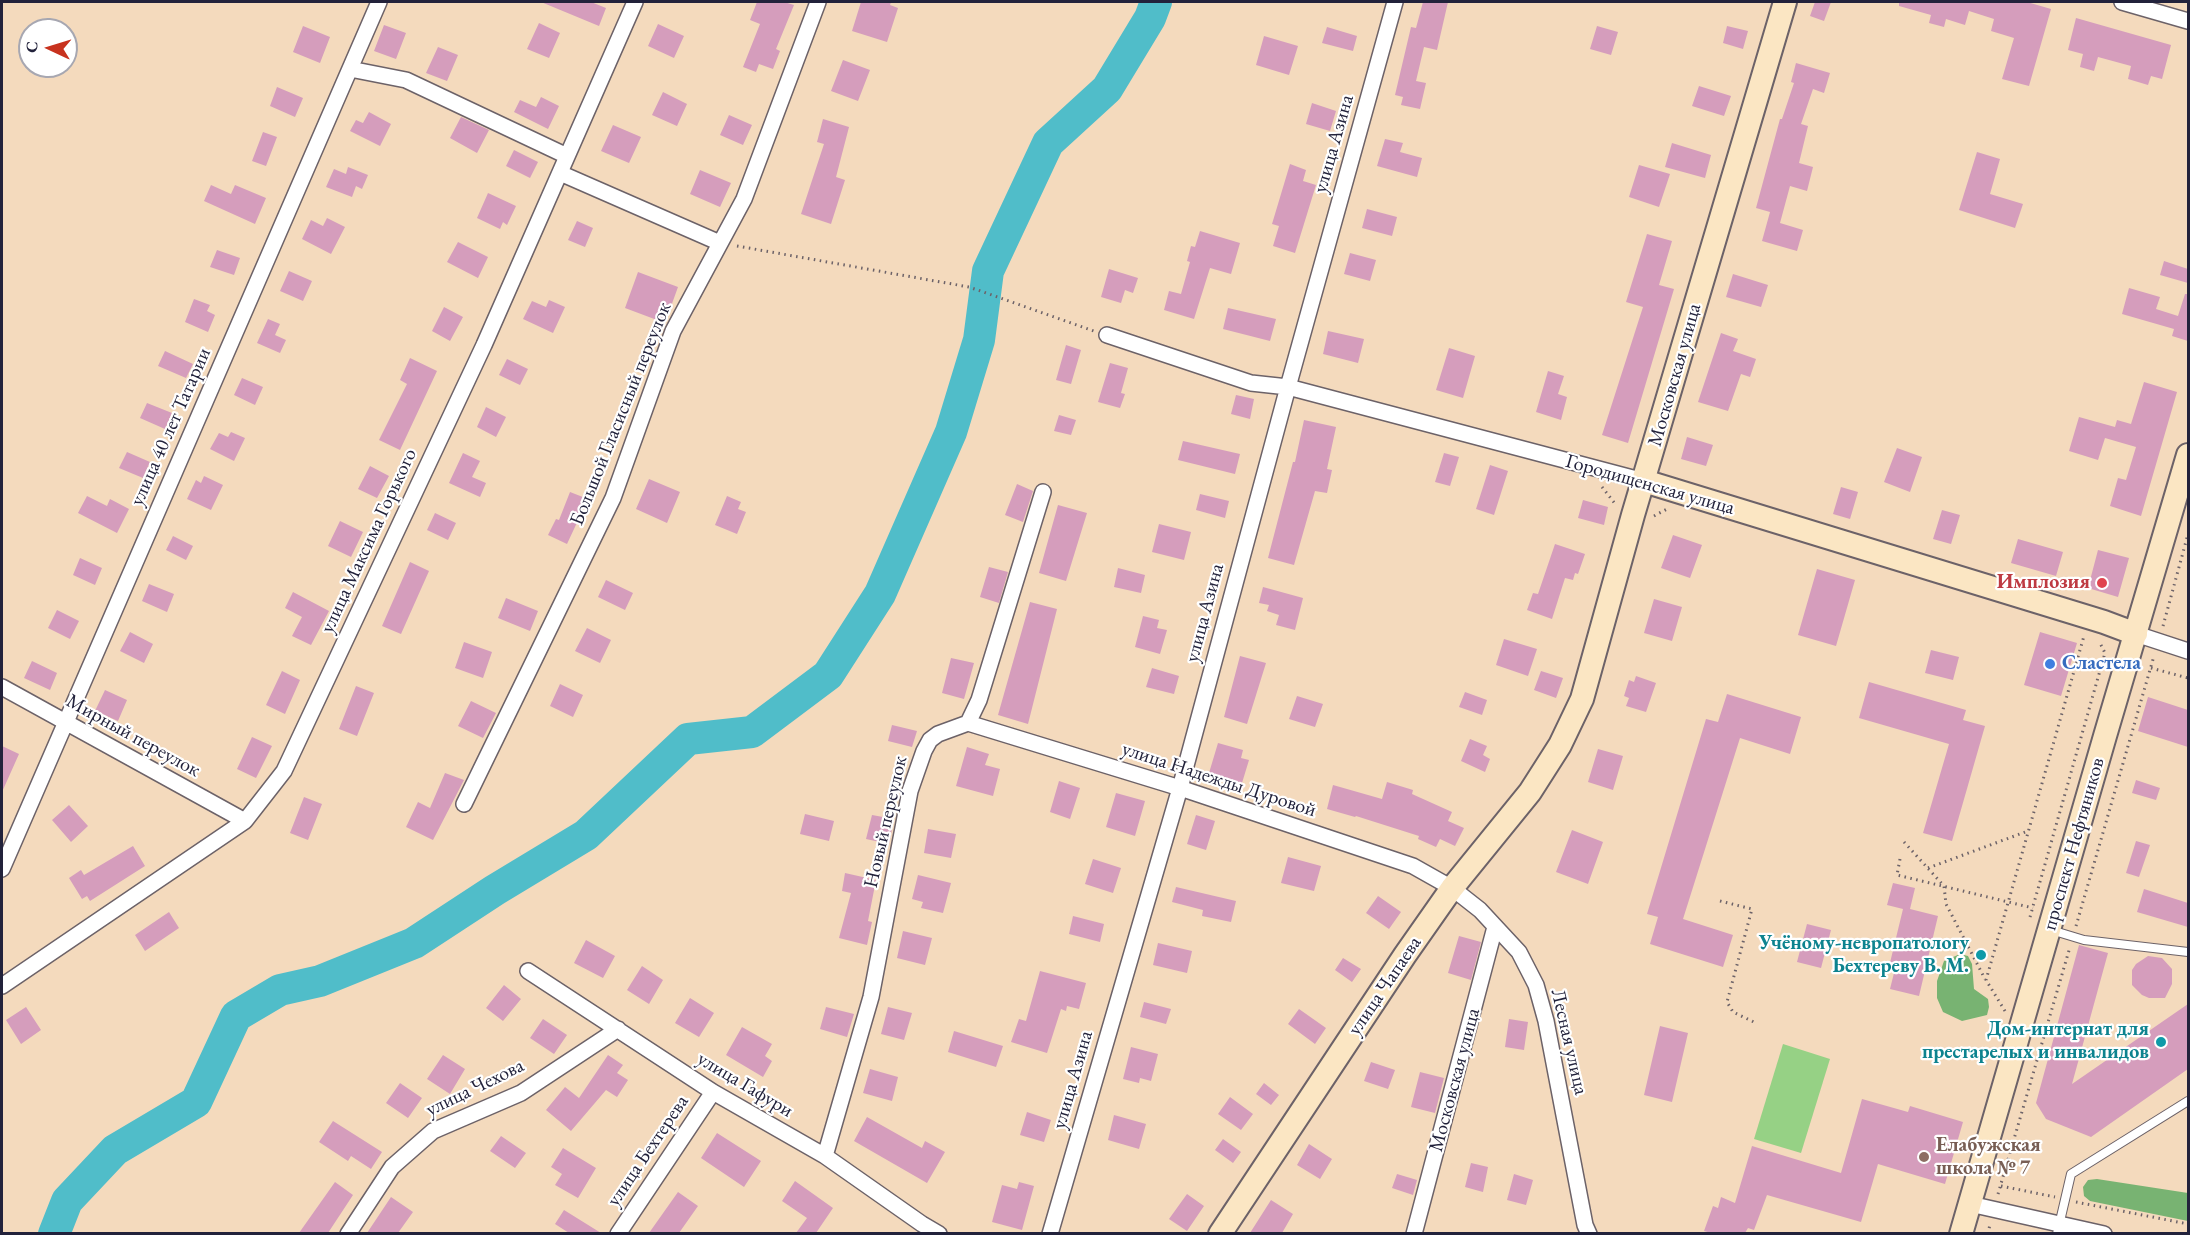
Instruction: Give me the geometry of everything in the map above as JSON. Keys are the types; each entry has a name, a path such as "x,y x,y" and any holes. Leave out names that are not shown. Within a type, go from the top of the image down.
{"main road":[{"name":"Московская улица","path":"1560,745 1582,699 1785,2"},
{"name":"проспект Нефтяников","path":"1961,1233 2188,455"},
{"name":"Городищенская улица","path":"1644,481 2104,622 2136,634"},
{"name":"улица Чапаева","path":"1220,1233 1405,955 1452,888 1530,792 1560,745"}],"street":[{"name":"улица 40 лет Татарии","path":"2,869 379,2"},
{"name":"улица Максима Горького","path":"2,986 245,821 284,771 484,345 636,2"},
{"name":"Большой Гласисный переулок","path":"464,804 613,498 673,331 744,199 818,2"},
{"name":"улица Азина","path":"1050,1233 1180,788 1395,2"},
{"path":"2122,2 2188,21"},
{"path":"350,69 406,80 567,156"},
{"path":"560,173 720,243"},
{"name":"Городищенская улица","path":"1107,335 1251,383 1288,387 1644,481"},
{"path":"968,723 979,700 1043,492"},
{"name":"Городищенская улица","path":"2136,634 2188,651"},
{"name":"Мирный переулок","path":"2,687 245,821"},
{"name":"улица Надежды Дуровой","path":"968,723 1180,788 1413,866 1452,888"},
{"name":"Новый переулок","path":"825,1156 872,997 910,791 930,740 938,734 968,723"},
{"name":"Лесная улица","path":"1452,888 1480,910 1519,952 1536,986 1546,1021 1585,1225 1589,1233"},
{"name":"Московская улица","path":"1414,1233 1496,927"},
{"name":"улица Гафури","path":"528,971 713,1092 825,1156 919,1229 939,1233"},
{"name":"улица Чехова","path":"348,1233 392,1167 433,1131 521,1093 618,1029"},
{"name":"улица Бехтерева","path":"618,1233 713,1092"},
{"path":"1970,1204 2058,1229 2104,1233"}],"lane":[{"path":"2050,929 2084,940 2188,952"},
{"path":"2058,1229 2071,1174 2188,1101"}],"path":[{"path":"720,243 969,287 1107,335"},
{"path":"1606,471 1602,488 1621,511"},
{"path":"2158,642 2188,534"},
{"path":"1986,980 2085,633 2091,636"},
{"path":"2151,668 2188,678"},
{"path":"1928,868 2028,831"},
{"path":"1904,842 1944,886 1946,904 2005,1011"},
{"path":"1900,859 1897,875 2032,908"},
{"path":"1720,901 1752,909 1726,1002 1733,1012 1756,1023"},
{"path":"2001,1186 2188,1224"}],"green space":[{"path":"1960,954 1968,956 1972,964 1974,989 1988,999 1989,1007 1987,1015 1962,1021 1943,1012 1937,998 1937,981 1944,961"},
{"path":"1783,1044 1830,1059 1801,1153 1754,1139"},
{"path":"2097,1179 2188,1193 2188,1221 2090,1201 2084,1196 2083,1187 2088,1180"}],"building":[{"path":"541,2 591,2 606,8 599,26"},
{"path":"757,2 784,2 794,5 776,49 780,51 773,69 759,64 756,72 743,67 760,24 750,20"},
{"path":"861,2 891,2 890,5 898,8 887,42 852,31"},
{"path":"1423,2 1448,2 1437,50 1424,47 1416,81 1426,83 1420,109 1401,105 1403,97 1395,95 1411,27 1416,28"},
{"path":"1815,2 1831,2 1824,21 1810,16"},
{"path":"1899,2 2027,2 2051,9 2029,86 2002,79 2014,38 1991,31 1994,19 1969,11 1965,25 1946,19 1944,27 1929,23 1931,15 1899,6"},
{"path":"2076,18 2171,45 2162,79 2151,76 2148,85 2128,79 2131,66 2098,57 2094,71 2080,67 2083,54 2068,50"},
{"path":"539,23 560,33 549,58 527,49"},
{"path":"658,24 684,36 674,58 648,46"},
{"path":"384,25 406,33 396,59 374,51"},
{"path":"303,26 330,37 320,63 293,52"},
{"path":"1597,26 1618,32 1611,55 1590,49"},
{"path":"1727,26 1748,31 1743,49 1723,43"},
{"path":"1327,27 1357,36 1353,51 1322,43"},
{"path":"1264,36 1298,46 1289,75 1256,65"},
{"path":"438,47 458,55 447,81 426,73"},
{"path":"843,60 870,70 858,101 831,91"},
{"path":"1796,63 1830,73 1824,93 1813,89 1801,124 1808,126 1799,163 1813,167 1807,191 1790,186 1780,223 1803,230 1797,251 1762,241 1770,212 1756,208 1780,119 1782,119 1794,83 1791,82"},
{"path":"1699,86 1731,96 1724,116 1692,106"},
{"path":"277,87 303,98 295,117 270,106"},
{"path":"663,92 687,104 677,126 652,115"},
{"path":"541,97 559,106 548,129 514,112 520,100 536,107"},
{"path":"1312,103 1336,111 1330,131 1306,124"},
{"path":"369,112 391,124 380,146 350,131 356,120 363,123"},
{"path":"729,115 752,125 743,145 720,135"},
{"path":"461,117 489,130 477,153 450,138"},
{"path":"823,119 849,127 836,177 845,180 831,224 801,214 824,144 817,142"},
{"path":"613,125 641,137 629,163 601,151"},
{"path":"263,132 277,137 266,166 252,161"},
{"path":"1385,139 1403,143 1400,152 1422,158 1417,177 1377,166"},
{"path":"1672,143 1711,155 1705,178 1665,167"},
{"path":"514,150 538,162 530,178 506,166"},
{"path":"1977,152 2000,159 1990,194 2023,204 2015,228 1959,210"},
{"path":"1290,164 1306,170 1303,181 1316,185 1295,253 1273,246 1279,226 1272,224"},
{"path":"1639,165 1670,174 1659,207 1629,197"},
{"path":"348,167 368,175 362,189 356,186 352,197 326,187 334,169 346,174"},
{"path":"700,170 731,183 720,207 690,194"},
{"path":"211,185 231,194 235,185 266,198 255,224 204,201"},
{"path":"488,193 516,206 507,225 503,222 500,229 477,218"},
{"path":"1367,209 1397,217 1392,236 1362,228"},
{"path":"327,218 345,227 331,254 302,239 311,220 323,226"},
{"path":"577,221 593,228 585,247 568,240"},
{"path":"1200,231 1240,243 1231,274 1210,268 1194,319 1164,310 1169,291 1181,294 1190,262 1187,261 1191,246 1195,247"},
{"path":"1647,234 1672,241 1659,285 1674,289 1628,443 1602,435 1643,307 1626,302"},
{"path":"458,242 488,257 478,278 447,262"},
{"path":"217,250 240,258 234,275 210,267"},
{"path":"1350,253 1376,260 1370,281 1344,274"},
{"path":"2164,261 2188,269 2188,283 2160,275"},
{"path":"1109,269 1138,278 1133,293 1125,290 1121,303 1101,297"},
{"path":"289,271 312,281 303,301 280,291"},
{"path":"638,272 678,287 665,323 625,308"},
{"path":"1733,274 1768,285 1761,307 1726,297"},
{"path":"2129,288 2160,297 2156,309 2178,316 2185,294 2188,294 2188,341 2172,336 2174,329 2122,314"},
{"path":"194,299 210,305 207,311 215,315 208,332 185,322"},
{"path":"549,300 565,307 553,333 523,319 532,301 546,307"},
{"path":"444,307 463,317 450,341 432,331"},
{"path":"1228,308 1276,319 1270,341 1223,329"},
{"path":"268,319 280,324 275,335 286,340 280,353 257,343"},
{"path":"1328,331 1364,339 1358,363 1323,354"},
{"path":"1721,333 1738,339 1733,351 1756,359 1750,377 1741,374 1728,411 1698,402"},
{"path":"1066,345 1081,350 1071,384 1056,380"},
{"path":"1449,348 1475,356 1463,398 1436,390"},
{"path":"165,351 193,364 186,378 158,366"},
{"path":"410,358 437,371 400,450 379,440 407,384 400,380"},
{"path":"507,359 528,369 520,385 499,375"},
{"path":"1110,363 1128,368 1121,393 1125,394 1120,408 1098,402"},
{"path":"1548,371 1564,376 1558,394 1567,397 1561,420 1536,412"},
{"path":"242,378 263,387 255,405 234,395"},
{"path":"2144,382 2177,392 2141,516 2110,506 2118,478 2126,480 2136,447 2105,438 2098,460 2069,451 2079,417 2115,427 2117,420 2131,424"},
{"path":"1236,395 1254,399 1250,419 1231,414"},
{"path":"147,403 172,413 165,429 140,418"},
{"path":"486,407 506,417 496,437 477,427"},
{"path":"1059,415 1076,420 1071,435 1054,431"},
{"path":"1304,420 1336,427 1327,469 1332,470 1327,493 1315,491 1294,565 1268,558 1293,462 1295,462"},
{"path":"231,432 245,438 234,461 210,449 219,433 228,437"},
{"path":"1687,437 1713,445 1706,466 1681,459"},
{"path":"1183,441 1240,454 1235,474 1178,460"},
{"path":"1897,448 1922,457 1910,492 1884,482"},
{"path":"127,452 150,462 143,478 119,468"},
{"path":"463,453 480,461 472,477 486,483 480,497 449,483"},
{"path":"1444,453 1459,457 1450,486 1435,482"},
{"path":"1490,465 1508,471 1494,515 1476,509"},
{"path":"370,466 389,476 377,498 358,489"},
{"path":"204,476 223,485 211,510 187,499 196,480 201,483"},
{"path":"649,479 680,492 667,523 636,509"},
{"path":"1017,484 1033,491 1023,522 1005,515"},
{"path":"1841,487 1858,492 1850,519 1833,514"},
{"path":"570,492 588,499 567,544 548,535 556,519 559,520"},
{"path":"1200,494 1229,501 1225,518 1196,510"},
{"path":"87,496 107,506 110,499 129,509 117,533 78,513"},
{"path":"727,496 741,502 738,509 746,512 737,534 715,525"},
{"path":"1583,500 1608,507 1604,525 1578,518"},
{"path":"1058,505 1087,513 1066,581 1039,573"},
{"path":"1942,510 1960,515 1951,544 1933,539"},
{"path":"435,513 456,523 448,540 427,530"},
{"path":"340,521 363,532 351,557 328,546"},
{"path":"1159,524 1191,532 1184,560 1152,552"},
{"path":"1673,535 1702,545 1690,578 1661,568"},
{"path":"173,536 193,546 186,560 166,550"},
{"path":"2018,539 2063,552 2056,576 2011,563"},
{"path":"1555,544 1585,554 1578,574 1575,573 1573,580 1565,578 1552,619 1527,610 1533,593 1538,594"},
{"path":"2098,550 2129,558 2118,597 2088,588"},
{"path":"80,558 102,568 95,585 73,575"},
{"path":"410,562 429,571 401,634 382,626"},
{"path":"989,567 1008,572 999,603 980,597"},
{"path":"1118,568 1145,575 1141,593 1114,587"},
{"path":"1817,569 1855,580 1836,646 1798,635"},
{"path":"606,580 633,593 625,610 598,597"},
{"path":"149,584 174,594 167,612 142,601"},
{"path":"1263,587 1303,598 1295,630 1276,625 1279,615 1267,611 1269,605 1259,603"},
{"path":"293,592 329,611 311,645 292,636 302,617 285,608"},
{"path":"506,598 538,611 530,631 498,618"},
{"path":"1654,599 1682,607 1672,641 1644,633"},
{"path":"1030,602 1057,609 1028,724 998,715"},
{"path":"57,610 79,621 70,639 48,628"},
{"path":"1143,616 1159,620 1157,628 1167,630 1160,654 1135,647"},
{"path":"587,628 611,640 600,663 575,651"},
{"path":"130,632 153,644 144,663 120,651"},
{"name":"Сластела","path":"2040,632 2077,643 2061,696 2024,685"},
{"path":"1504,639 1537,649 1528,676 1496,665"},
{"path":"464,642 492,652 483,678 455,668"},
{"path":"1931,650 1959,657 1953,680 1925,673"},
{"path":"1240,656 1266,663 1247,724 1224,717"},
{"path":"951,658 974,663 964,699 942,693"},
{"path":"32,661 57,673 50,690 24,678"},
{"path":"1152,668 1179,676 1174,694 1146,687"},
{"path":"282,671 300,680 285,714 266,705"},
{"path":"1541,671 1563,678 1556,698 1534,690"},
{"path":"1636,676 1656,683 1646,712 1626,706 1629,698 1624,696 1629,680 1634,682"},
{"path":"1869,682 1966,710 1963,720 1985,726 1952,841 1923,833 1949,744 1859,718"},
{"path":"560,684 583,695 573,717 550,706"},
{"path":"356,686 374,693 357,736 339,729"},
{"path":"105,690 127,700 118,721 95,711"},
{"path":"1465,692 1487,700 1482,715 1459,707"},
{"path":"1727,694 1801,717 1790,754 1740,738 1683,919 1733,935 1723,967 1650,944 1658,917 1647,914 1706,719 1718,722"},
{"path":"1297,696 1323,704 1315,727 1289,719"},
{"path":"2148,697 2188,710 2188,747 2138,731"},
{"path":"471,701 496,713 483,738 458,726"},
{"path":"892,725 917,731 912,747 888,741"},
{"path":"252,737 272,746 256,778 237,769"},
{"path":"1470,739 1487,746 1483,755 1490,759 1485,772 1461,761"},
{"path":"1218,743 1243,750 1241,758 1249,760 1242,783 1209,773"},
{"path":"2,746 19,754 2,792"},
{"path":"967,747 989,754 985,765 1000,769 993,796 956,786"},
{"path":"1598,749 1623,756 1613,790 1588,782"},
{"path":"445,773 464,780 433,840 406,827 418,802 430,808"},
{"path":"2136,780 2160,788 2156,800 2132,793"},
{"path":"1059,781 1080,788 1070,819 1050,812"},
{"path":"1387,782 1413,790 1412,794 1452,812 1448,821 1464,828 1455,846 1440,839 1436,847 1418,839 1419,836 1327,809 1333,785 1382,799"},
{"path":"1116,793 1145,801 1135,836 1106,827"},
{"path":"304,797 322,804 308,840 290,833"},
{"path":"69,805 88,826 71,842 52,820"},
{"path":"805,814 834,821 829,841 800,834"},
{"path":"872,815 894,819 889,844 866,839"},
{"path":"1196,815 1215,821 1206,850 1187,844"},
{"path":"928,829 956,834 951,858 924,853"},
{"path":"1572,830 1603,842 1588,884 1556,872"},
{"path":"2136,841 2150,845 2139,877 2126,873"},
{"path":"133,846 145,866 90,901 87,896 82,899 69,878 81,870 84,875"},
{"path":"1288,857 1321,866 1314,891 1281,883"},
{"path":"1093,859 1121,868 1113,893 1085,884"},
{"path":"845,873 876,880 868,921 872,922 867,945 839,938 851,893 842,891"},
{"path":"918,875 951,883 943,913 921,908 923,902 912,899"},
{"path":"1893,883 1915,888 1910,909 1938,916 1919,996 1890,989 1894,973 1888,971 1903,909 1887,905"},
{"path":"1176,887 1236,901 1231,922 1202,916 1203,910 1172,902"},
{"path":"2144,889 2188,903 2188,927 2137,912"},
{"path":"1378,896 1401,912 1389,929 1366,913"},
{"path":"169,912 179,928 145,951 135,935"},
{"path":"1073,916 1104,924 1100,942 1069,934"},
{"path":"1807,924 1831,930 1821,968 1797,962"},
{"path":"903,931 932,938 925,965 897,958"},
{"path":"1459,936 1481,942 1471,980 1448,973"},
{"path":"586,940 615,956 603,978 574,963"},
{"path":"1158,943 1192,951 1187,973 1153,965"},
{"name":"Дом-интернат для престарелых и инвалидов","path":"2079,945 2108,953 2072,1084 2188,1004 2188,1069 2091,1137 2046,1119 2036,1103"},
{"path":"2148,956 2162,958 2172,969 2172,984 2165,998 2149,998 2142,995 2132,985 2132,970 2136,964"},
{"path":"1343,958 1361,969 1352,982 1335,970"},
{"path":"642,966 663,980 649,1004 627,990"},
{"path":"1040,971 1086,983 1079,1009 1067,1006 1066,1011 1061,1009 1047,1053 1011,1042 1019,1019 1026,1021"},
{"path":"504,985 521,999 503,1021 486,1008"},
{"path":"690,998 714,1013 699,1037 675,1023"},
{"path":"1144,1002 1171,1009 1166,1024 1140,1017"},
{"path":"26,1007 41,1030 21,1044 6,1020"},
{"path":"826,1007 854,1014 847,1037 820,1029"},
{"path":"888,1007 912,1013 904,1040 881,1034"},
{"path":"1299,1009 1326,1028 1315,1044 1288,1024"},
{"path":"543,1019 567,1035 554,1054 530,1038"},
{"path":"1509,1019 1528,1022 1524,1050 1505,1047"},
{"path":"1660,1026 1688,1033 1672,1102 1644,1095"},
{"path":"742,1027 772,1044 765,1056 772,1061 763,1077 726,1055"},
{"path":"954,1031 1003,1046 996,1067 948,1052"},
{"path":"1131,1047 1158,1054 1151,1081 1140,1078 1139,1083 1123,1079"},
{"path":"443,1055 465,1069 450,1094 427,1079"},
{"path":"608,1055 623,1065 617,1073 628,1080 617,1097 606,1090 571,1131 546,1110 565,1087 579,1098"},
{"path":"1371,1062 1395,1070 1388,1089 1364,1081"},
{"path":"870,1069 898,1077 892,1101 863,1093"},
{"path":"1420,1072 1444,1078 1435,1113 1411,1107"},
{"path":"400,1083 422,1098 408,1118 386,1103"},
{"path":"1264,1083 1279,1095 1271,1105 1256,1094"},
{"path":"1230,1097 1253,1114 1241,1130 1218,1114"},
{"name":"Елабужская школа № 7","path":"1862,1099 1908,1112 1910,1106 1963,1122 1945,1184 1878,1164 1861,1222 1767,1195 1754,1230 1748,1228 1745,1233 1704,1231 1713,1206 1718,1208 1721,1197 1735,1203 1752,1146 1841,1173"},
{"path":"1027,1112 1051,1120 1044,1142 1020,1135"},
{"path":"1114,1115 1146,1124 1139,1149 1108,1140"},
{"path":"867,1117 922,1148 925,1141 945,1152 927,1183 854,1141"},
{"path":"333,1121 382,1152 371,1169 351,1156 348,1161 319,1142"},
{"path":"717,1133 761,1161 744,1187 701,1158"},
{"path":"501,1136 526,1153 515,1168 490,1151"},
{"path":"1223,1139 1241,1152 1233,1163 1215,1150"},
{"path":"1309,1144 1332,1159 1320,1179 1297,1165"},
{"path":"563,1148 596,1168 578,1198 555,1185 562,1174 551,1167"},
{"path":"1471,1163 1488,1167 1483,1192 1465,1187"},
{"path":"1397,1174 1417,1180 1413,1195 1392,1188"},
{"path":"1514,1174 1533,1180 1526,1205 1507,1200"},
{"path":"795,1181 833,1208 816,1233 796,1233 807,1218 782,1201"},
{"path":"335,1182 353,1195 328,1233 299,1233"},
{"path":"1019,1182 1034,1186 1022,1230 992,1222 1002,1185 1017,1189"},
{"path":"678,1192 698,1206 679,1233 649,1233"},
{"path":"1187,1194 1204,1206 1187,1231 1169,1219"},
{"path":"391,1197 413,1212 398,1233 367,1233"},
{"path":"1271,1200 1293,1214 1282,1233 1250,1233"},
{"path":"564,1210 601,1233 569,1233 555,1224"}],"waterway":[{"path":"54,1234 67,1201 115,1150 196,1102 236,1016 280,990 320,981 414,943 495,890 586,835 688,739 752,732 828,675 880,594 951,432 979,340 988,271 1048,143 1107,89 1150,18 1156,2"}],"place":[{"name":"Имплозия","path":"2102,583"},
{"name":"Сластела","path":"2050,664"},
{"name":"Учёному-невропатологу Бехтереву В. М.","path":"1981,955"},
{"name":"Дом-интернат для престарелых и инвалидов","path":"2161,1042"},
{"name":"Елабужская школа № 7","path":"1924,1157"}]}
